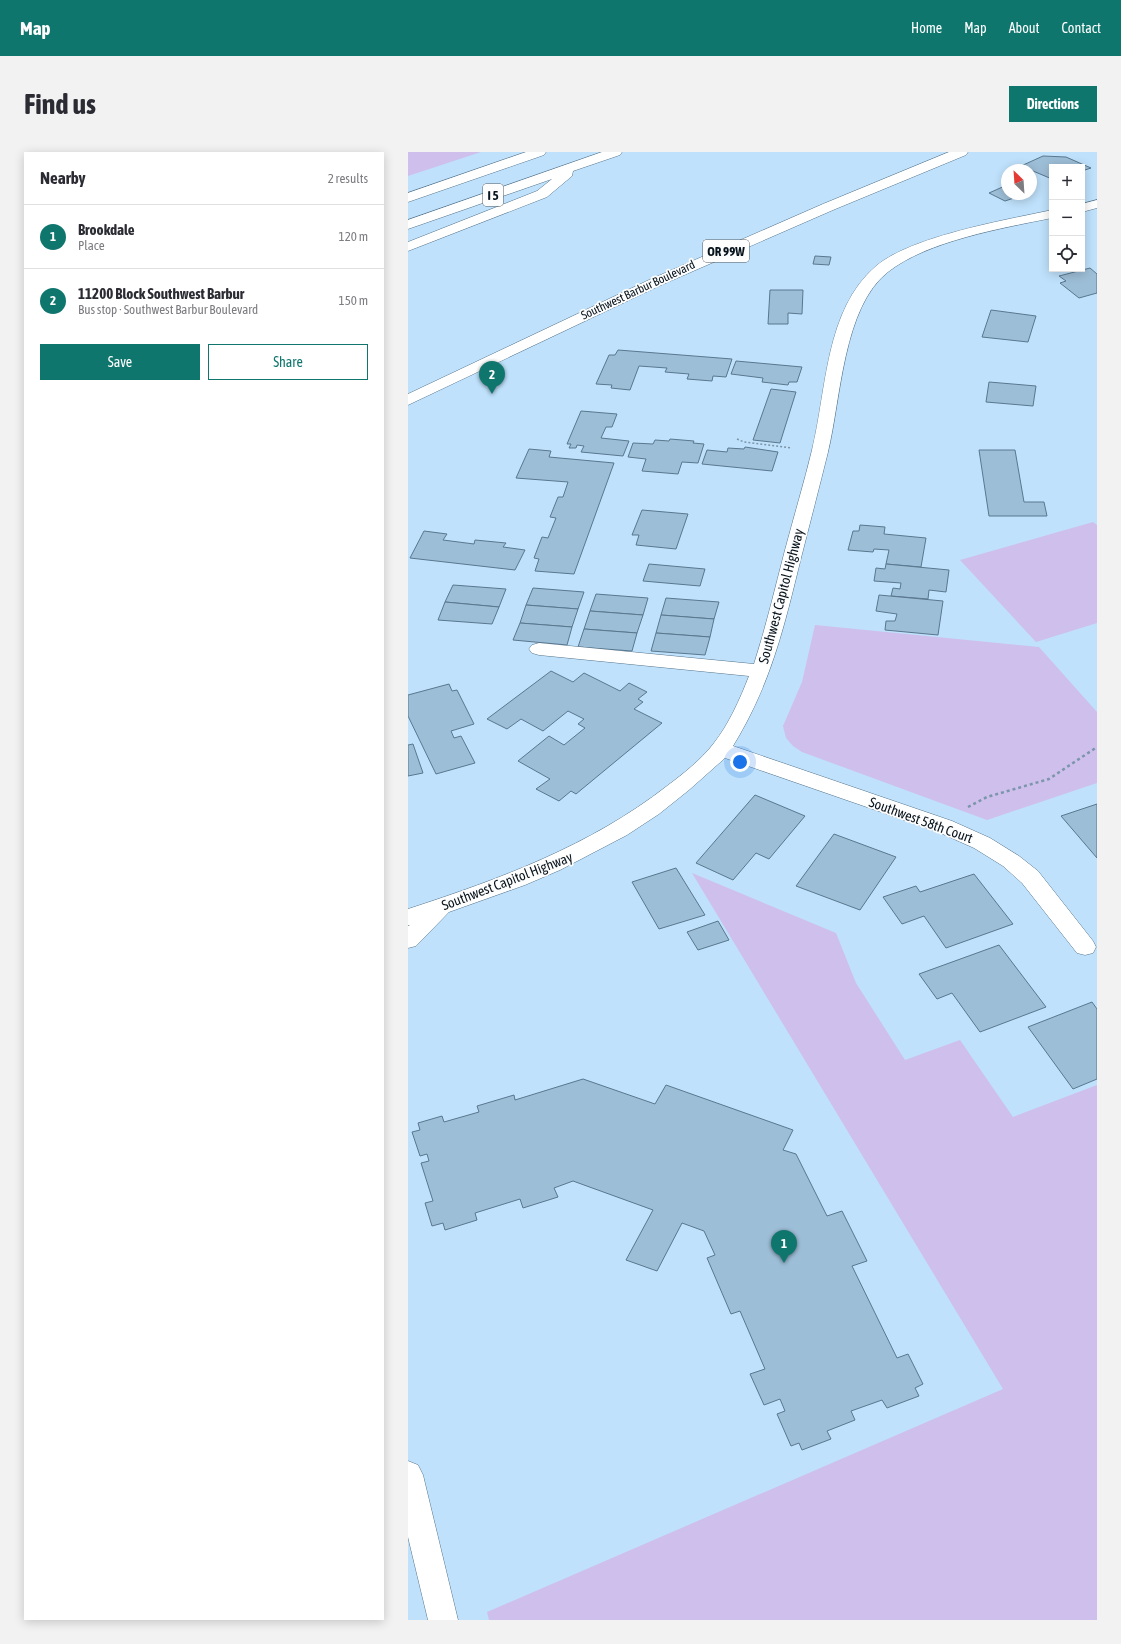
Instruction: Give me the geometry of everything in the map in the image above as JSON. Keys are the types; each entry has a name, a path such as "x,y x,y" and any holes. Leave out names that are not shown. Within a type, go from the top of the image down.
{"main road":[{"name":"I 5","path":"408,198 539,152"},
{"name":"I 5","path":"408,224 615,152"},
{"name":"Southwest Barbur Boulevard","path":"408,400 675,274 961,152"},
{"path":"408,247 542,194 577,165"},
{"path":"1085,207 1097,204"},
{"name":"Southwest Capitol Highway","path":"408,917 443,906 547,868 603,841 662,801 721,749 749,701 768,651 827,422 841,344 851,312 862,290 877,274 903,256 932,245 1049,215"},
{"path":"539,649 761,671"},
{"name":"Southwest 58th Court","path":"721,749 944,826 982,844 1011,861 1030,877 1085,947"},
{"path":"408,940 443,906"},
{"path":"408,1475 443,1620"}],"path":[{"path":"737,439 744,442 819,450"},
{"path":"944,826 978,800 999,792 1049,779 1061,772 1082,754 1097,747"}],"shaded area":[{"path":"408,152 481,152 408,176"},
{"path":"1093,522 1097,525 1097,623 1036,642 960,560"},
{"path":"815,625 1039,647 1097,712 1097,783 987,820 802,752 793,746 786,738 783,726 802,682"},
{"path":"692,873 836,933 856,983 905,1060 960,1040 1013,1117 1097,1085 1097,1620 489,1620 487,1612 1003,1389"}],"building":[{"path":"1043,156 1066,157 1082,164 1049,164 1049,178 1037,173 1037,164 1025,164"},
{"path":"1085,165 1091,168 1085,170"},
{"path":"1001,188 1001,199 989,193"},
{"path":"815,256 831,257 829,265 813,264"},
{"path":"1090,268 1097,274 1097,293 1079,298 1060,283 1066,281 1059,276 1074,272 1085,272 1085,269"},
{"path":"770,290 803,290 802,314 788,313 788,324 768,324"},
{"path":"991,310 1036,316 1028,342 982,337"},
{"path":"618,350 732,359 726,377 713,376 712,381 687,379 689,374 665,372 667,368 639,366 630,390 611,388 612,385 596,384 609,355 615,355"},
{"path":"736,361 802,367 797,382 789,382 788,385 762,382 763,378 731,374"},
{"path":"989,382 1036,386 1033,406 986,402"},
{"path":"771,389 796,392 780,443 753,440"},
{"path":"581,411 617,414 612,427 606,427 601,438 629,441 623,456 581,452 584,446 577,445 576,448 569,448 571,444 567,444"},
{"path":"670,439 694,441 693,443 704,444 698,463 682,462 678,474 642,471 646,459 628,457 633,443 653,444 655,440 669,441"},
{"path":"745,447 778,452 772,471 702,464 707,450 727,452 728,448 744,449"},
{"path":"529,449 551,451 549,457 614,463 574,574 535,571 539,559 534,558 542,537 548,538 556,518 550,517 558,497 563,497 568,482 516,478"},
{"path":"979,450 1015,450 1024,502 1044,502 1047,516 989,516"},
{"path":"642,510 688,514 676,549 636,545 639,535 632,535"},
{"path":"860,525 885,527 884,534 926,538 921,567 886,564 889,550 874,549 873,552 848,550 853,531 859,531"},
{"path":"424,531 447,534 443,540 474,544 475,540 506,543 503,547 525,550 515,570 410,558"},
{"path":"649,564 705,569 700,586 643,581"},
{"path":"886,564 949,570 946,592 929,590 928,599 891,596 893,588 900,589 901,583 874,581 876,568 885,569"},
{"path":"453,585 506,589 499,607 445,602"},
{"path":"533,588 584,592 578,609 526,605"},
{"path":"596,594 648,598 643,615 590,611"},
{"path":"879,595 943,601 938,635 885,630 886,621 895,621 897,614 876,611"},
{"path":"666,598 719,602 714,619 661,615"},
{"path":"445,602 499,607 492,624 438,620"},
{"path":"526,605 578,609 572,627 520,623"},
{"path":"590,611 643,615 637,633 584,629"},
{"path":"661,615 714,619 710,637 656,633"},
{"path":"520,623 572,627 567,645 513,640"},
{"path":"584,629 637,633 632,651 578,647"},
{"path":"656,633 710,637 705,655 651,651"},
{"path":"551,671 573,682 584,673 620,691 629,683 647,692 638,699 643,702 634,709 662,723 576,794 571,791 559,801 536,789 550,779 518,761 549,736 564,745 585,728 578,724 584,719 568,711 543,731 521,719 507,729 487,719"},
{"path":"449,684 452,691 457,690 474,724 451,731 454,738 461,736 475,763 436,774 408,716 408,695"},
{"path":"413,744 423,773 408,776 408,745"},
{"path":"755,795 805,816 769,859 756,853 733,880 696,863"},
{"path":"1097,804 1097,858 1061,816"},
{"path":"834,834 896,857 860,910 796,886"},
{"path":"676,868 705,915 659,929 632,882"},
{"path":"974,874 1013,924 946,948 924,916 902,924 883,897 916,886 920,892"},
{"path":"718,921 729,940 698,950 687,932"},
{"path":"999,945 1046,1007 980,1032 952,993 937,999 919,974"},
{"path":"1092,1002 1097,1009 1097,1079 1073,1089 1028,1027"},
{"path":"583,1079 655,1104 666,1085 793,1130 783,1150 796,1154 827,1216 842,1211 867,1261 852,1266 897,1358 908,1354 923,1384 915,1388 919,1396 887,1408 882,1400 851,1411 855,1420 827,1431 831,1439 802,1450 799,1443 791,1446 777,1414 785,1411 780,1399 764,1405 750,1374 765,1369 740,1311 731,1314 707,1258 715,1255 704,1231 682,1223 657,1271 626,1260 653,1210 573,1181 554,1188 558,1197 523,1208 520,1199 475,1213 477,1220 445,1230 443,1223 432,1226 425,1203 433,1201 421,1163 429,1161 427,1154 420,1156 412,1132 420,1130 418,1123 442,1116 444,1122 479,1112 477,1106 514,1095 515,1100"}],"place":[{"name":"11200 Block Southwest Barbur","path":"492,394"},
{"name":"Brookdale","path":"784,1263"}]}
